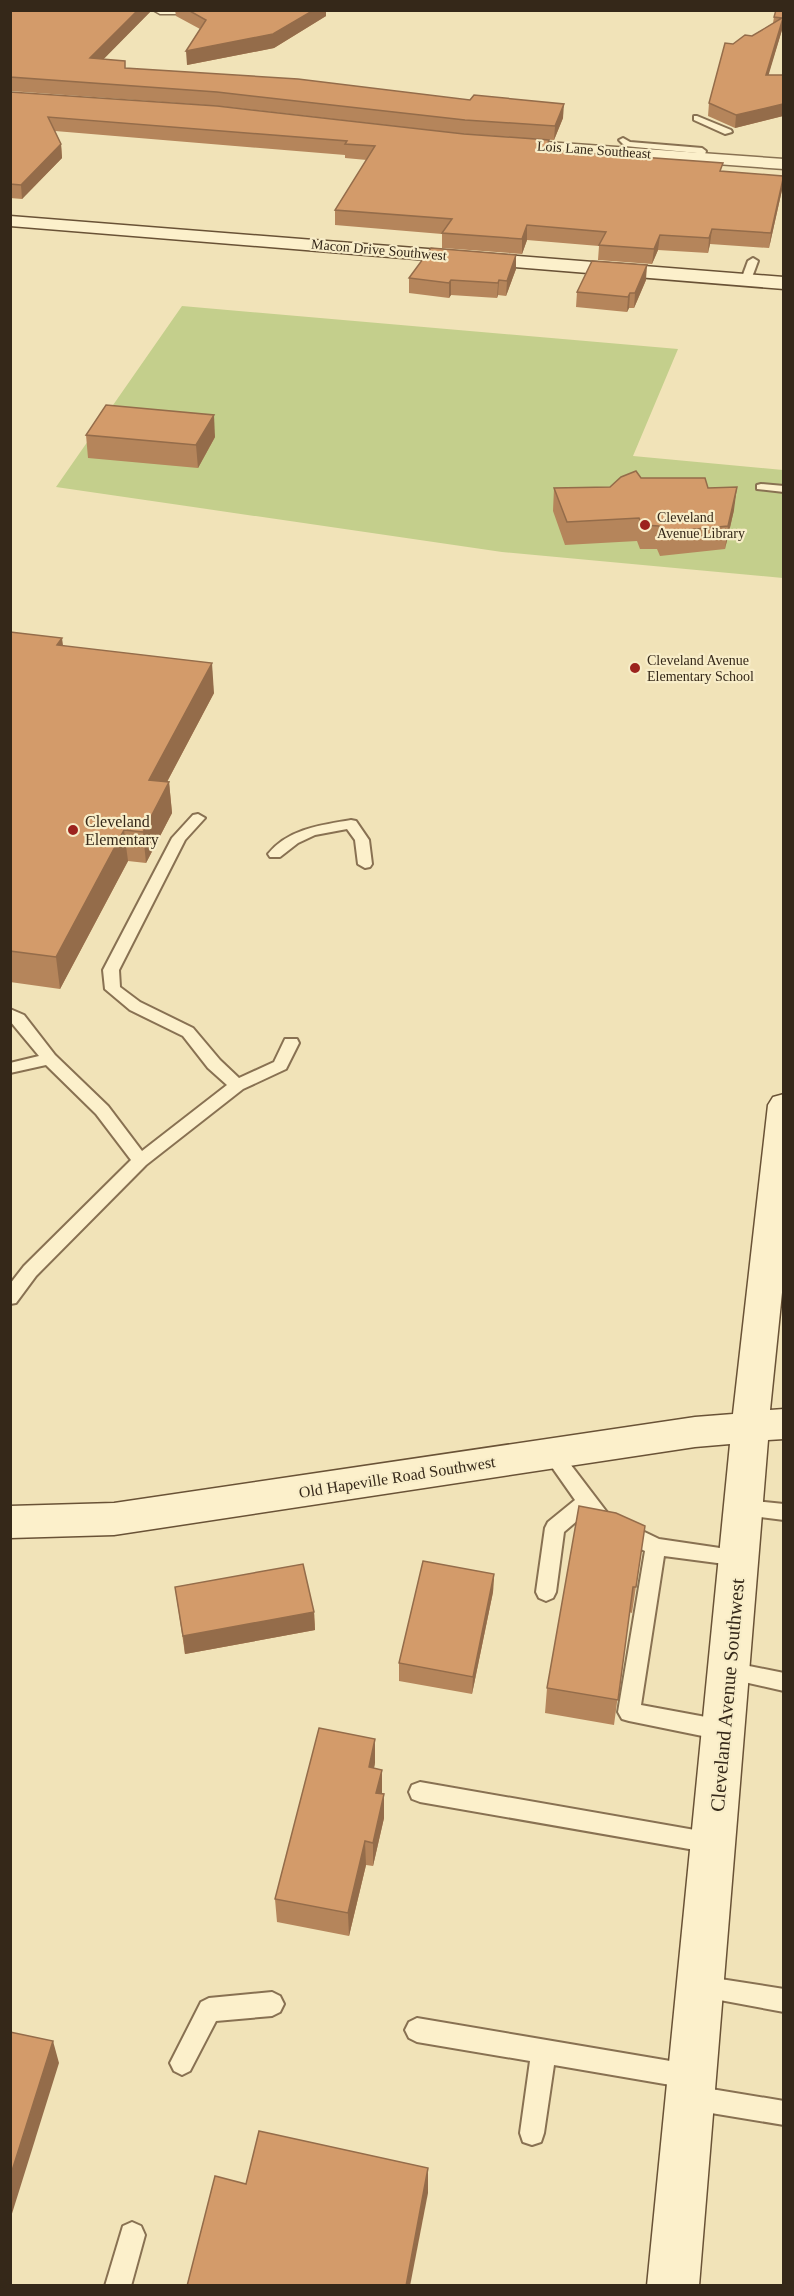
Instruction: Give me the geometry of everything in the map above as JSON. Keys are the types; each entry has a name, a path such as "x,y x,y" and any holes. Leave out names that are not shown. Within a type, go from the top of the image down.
{"street":[{"path":"160,10 219,10"},
{"name":"Lois Lane Southeast","path":"487,142 783,164"},
{"name":"Macon Drive Southwest","path":"10,221 783,283"},
{"name":"Cleveland Avenue Southwest","path":"673,2286 740,1558 764,1510 783,1105"},
{"name":"Old Hapeville Road Southwest","path":"10,1522 114,1519 551,1454 768,1425"}],"lane":[{"path":"697,118 728,132"},
{"path":"623,140 628,144 702,151 700,158"},
{"path":"746,280 753,261"},
{"path":"761,487 783,489"},
{"path":"198,818 179,838 111,970 113,989 135,1006 188,1032 214,1064 237,1085"},
{"path":"275,854 290,839 314,831 351,824 362,840 365,864"},
{"path":"10,1014 19,1019 50,1059 102,1110 140,1161"},
{"path":"10,1298 30,1271 140,1161 237,1085 280,1065 291,1043"},
{"path":"10,1068 50,1059"},
{"path":"551,1454 602,1521 656,1547 740,1558"},
{"path":"546,1592 555,1528 587,1501"},
{"path":"656,1547 629,1712 724,1730"},
{"path":"729,1671 783,1682"},
{"path":"420,1792 713,1843"},
{"path":"700,1987 783,2001"},
{"path":"182,2063 209,2010 272,2004"},
{"path":"417,2030 544,2050 783,2113"},
{"path":"532,2133 544,2050"},
{"path":"118,2286 132,2235"}],"green space":[{"path":"182,306 678,349 633,456 783,470 783,578 502,552 56,487"}],"building":[{"path":"10,10 138,10 90,58 125,61 125,68 298,79 470,100 474,95 564,104 555,126 465,120 217,92 10,77"},
{"path":"188,10 314,10 273,34 186,51 206,20"},
{"path":"776,10 783,10 783,18 766,75 783,75 783,104 736,115 709,103 725,43 733,44 745,35 752,36 782,18 774,17"},
{"path":"10,92 217,106 464,134 549,140 545,150 723,163 720,171 783,176 783,179 771,233 712,229 709,238 660,235 654,249 599,245 606,232 527,225 522,239 442,233 452,219 335,210 375,146 345,144 347,141 48,117 61,144 21,185 10,184"},
{"path":"431,248 516,255 507,281 499,280 498,283 451,280 449,283 409,278"},
{"path":"592,261 647,265 635,293 630,293 628,297 577,292"},
{"path":"106,405 214,415 196,445 86,435"},
{"path":"636,471 641,478 705,478 708,488 737,487 728,526 663,532 659,526 642,525 639,518 567,522 554,488 610,487 621,477"},
{"name":"Cleveland Elementary","path":"10,632 62,638 57,645 212,663 149,780 169,782 143,832 124,830 56,957 10,951"},
{"path":"579,1506 616,1513 645,1526 636,1587 633,1587 618,1700 547,1688"},
{"path":"423,1561 494,1574 473,1677 399,1663"},
{"path":"303,1564 314,1612 183,1636 175,1587"},
{"path":"319,1728 375,1739 369,1767 382,1770 376,1793 384,1794 373,1843 365,1841 348,1913 275,1899"},
{"path":"10,2032 53,2041 10,2177"},
{"path":"259,2131 428,2168 406,2286 187,2286 215,2176 246,2184"}],"place":[{"name":"Cleveland Avenue Library","path":"645,525"},
{"name":"Cleveland Avenue Elementary School","path":"635,668"},
{"name":"Cleveland Elementary","path":"73,830"}]}
